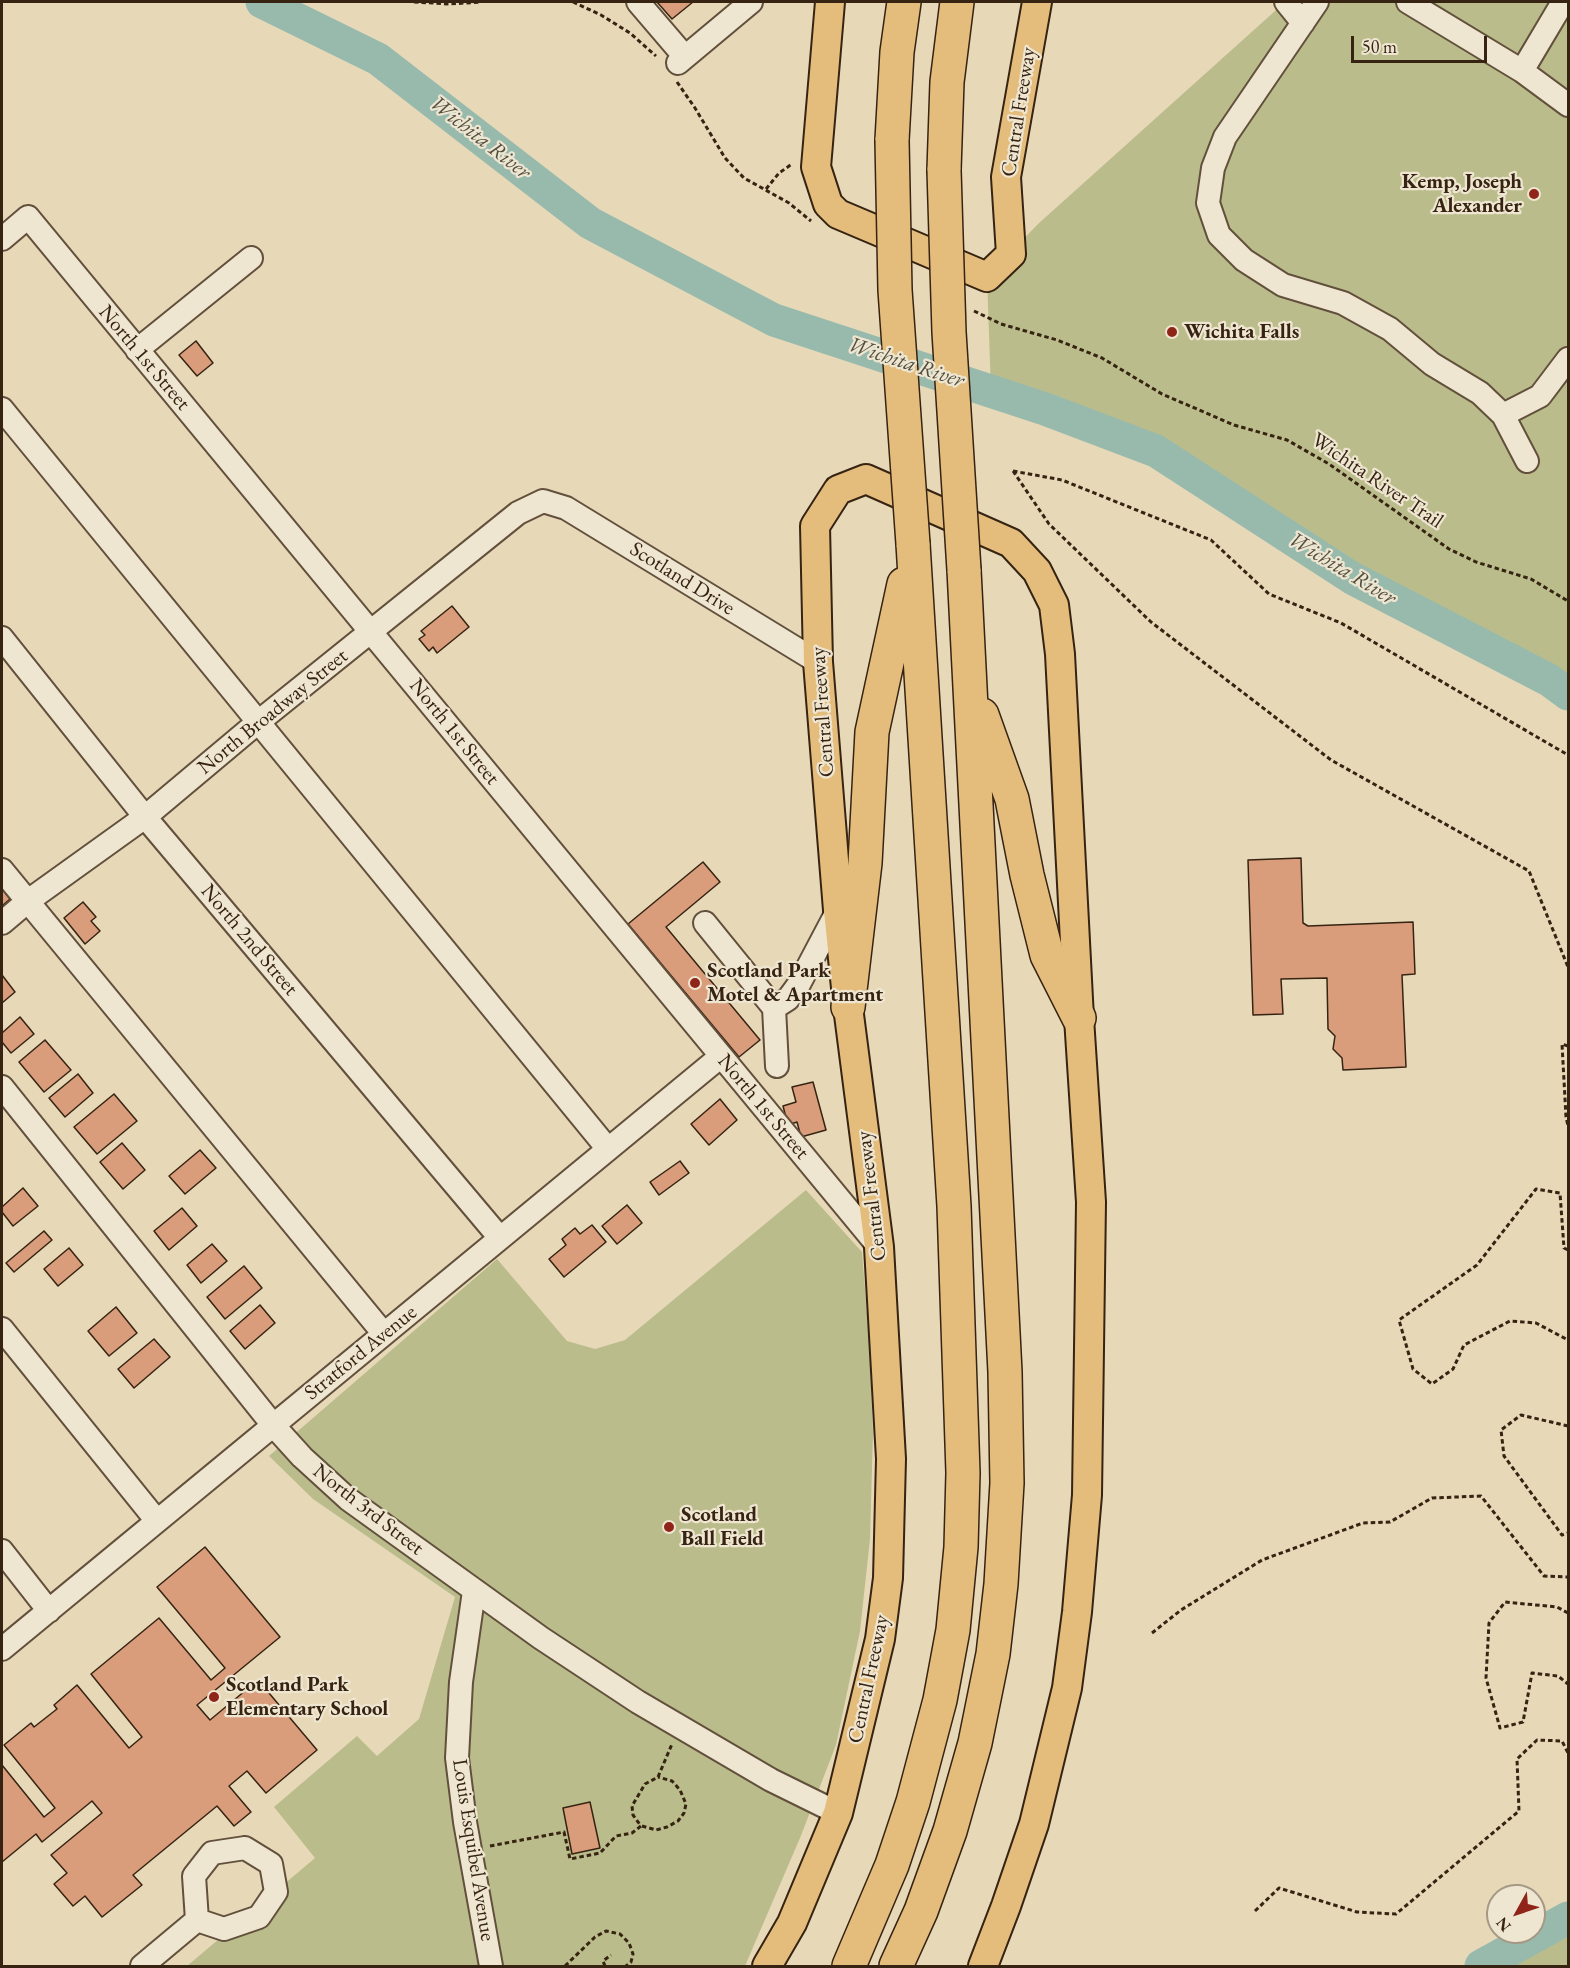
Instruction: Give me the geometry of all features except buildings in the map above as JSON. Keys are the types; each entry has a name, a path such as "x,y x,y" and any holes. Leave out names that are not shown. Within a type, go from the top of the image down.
{"highway":[{"path":"849,1966 892,1865 913,1802 940,1700 951,1641 961,1547 963,1473 954,1206 895,290 891,140 897,52 904,2"},
{"path":"896,1966 921,1911 950,1831 975,1743 996,1630 1007,1494 1005,1372 964,570 949,332 944,170 947,82 957,2"},
{"path":"848,1007 865,862 872,732 913,544"},
{"path":"970,684 1012,799 1027,875 1047,956 1079,1018"}],"main road":[{"name":"Central Freeway","path":"830,2 816,167 828,204 838,214 987,277 1011,254 1006,177 1037,2"},
{"name":"Central Freeway","path":"767,1966 792,1923 838,1813 880,1639 888,1578 891,1459 879,1247 838,910 818,662 814,526 838,490 866,479 1011,543 1037,571 1054,605 1060,654 1091,1202 1087,1495 1077,1612 1067,1688 1034,1824 983,1966"}],"street":[{"path":"638,2 681,60 752,2"},
{"path":"1286,2 1303,22"},
{"path":"1317,2 1225,137 1213,168 1208,203 1220,235 1244,260 1283,285 1343,303 1390,329 1432,364 1480,393 1503,415 1527,461"},
{"path":"1408,2 1522,70 1569,105"},
{"path":"1522,70 1563,2"},
{"name":"North 1st Street","path":"2,239 28,217 879,1247"},
{"path":"137,350 251,258"},
{"path":"1503,415 1540,396 1569,359"},
{"path":"2,409 608,1149"},
{"name":"North Broadway Street","path":"2,923 28,901 146,817 257,723 373,632 518,513 543,501"},
{"name":"Scotland Drive","path":"543,501 566,508 818,662"},
{"name":"North 2nd Street","path":"2,638 146,817 500,1238"},
{"path":"2,870 384,1334"},
{"path":"774,1008 788,999 799,984 838,910"},
{"path":"705,923 774,1008 777,1066"},
{"name":"Stratford Avenue","path":"2,1649 720,1057"},
{"name":"North 3rd Street","path":"2,1087 273,1425 302,1457 348,1499 474,1591 638,1702 771,1780 838,1813"},
{"path":"2,1329 157,1521"},
{"path":"2,1551 49,1611"},
{"name":"Louis Esquibel Avenue","path":"474,1591 461,1682 457,1758 465,1822 491,1966"},
{"path":"142,1966 197,1920"}],"path":[{"path":"414,2 449,4 481,2"},
{"path":"766,189 779,173 792,164"},
{"name":"Wichita River Trail","path":"1102,358 1162,394 1234,425 1287,440 1329,464 1449,549 1476,562 1531,579 1569,602"},
{"path":"1569,755 1341,623 1269,594 1211,540 1062,480 1013,471 1049,524 1151,622 1331,760 1529,871 1569,968"},
{"path":"1569,1046 1562,1044 1566,1117 1569,1126"},
{"path":"1569,1250 1564,1248 1560,1193 1536,1189 1478,1266 1399,1320 1413,1369 1432,1384 1453,1369 1464,1345 1510,1321 1536,1323 1569,1340"},
{"path":"1569,1426 1521,1415 1502,1430 1504,1456 1562,1535 1569,1533"},
{"path":"1152,1633 1181,1610 1262,1560 1363,1523 1390,1522 1432,1498 1481,1496 1544,1576 1569,1577"},
{"path":"1569,1614 1557,1607 1505,1602 1489,1623 1486,1678 1500,1728 1523,1722 1533,1673 1558,1676 1569,1684"},
{"path":"658,1777 672,1781 680,1790 686,1804 684,1814 678,1821 656,1830 641,1826 633,1815 632,1806 637,1794 645,1784 658,1777 682,1727"},
{"path":"1255,1911 1279,1888 1357,1912 1396,1914 1519,1811 1517,1759 1536,1740 1562,1741 1569,1753"},
{"path":"470,1850 564,1832 570,1859 600,1853 615,1836 632,1833 641,1826"},
{"path":"565,1966 595,1937 606,1931 620,1934 629,1943 633,1954 631,1962 626,1966"},
{"path":"605,1966 603,1961 611,1955"}],"green space":[{"path":"1285,2 1568,2 1568,694 1549,680 1352,578 1156,451 991,391 987,277 1038,224"},
{"path":"806,1190 862,1252 873,1433 870,1539 860,1631 836,1745 800,1838 745,1966 187,1966 315,1858 274,1807 357,1736 377,1756 419,1719 455,1597 313,1499 269,1456 497,1259 567,1341 595,1349 625,1340"},
{"path":"1568,1918 1568,1966 1481,1966 1521,1944 1546,1944 1546,1930"}],"waterway":[{"name":"Wichita River","path":"262,2 378,59 590,223 774,320 1045,409 1156,451 1352,578 1549,680 1568,694"},
{"name":"Wichita River","path":"1481,1966 1568,1918"}],"place":[{"name":"Kemp, Joseph Alexander","path":"1534,194"},
{"name":"Wichita Falls","path":"1172,332"},
{"name":"Scotland Park Motel & Apartment","path":"695,983"},
{"name":"Scotland Ball Field","path":"669,1527"},
{"name":"Scotland Park Elementary School","path":"214,1697"}]}
